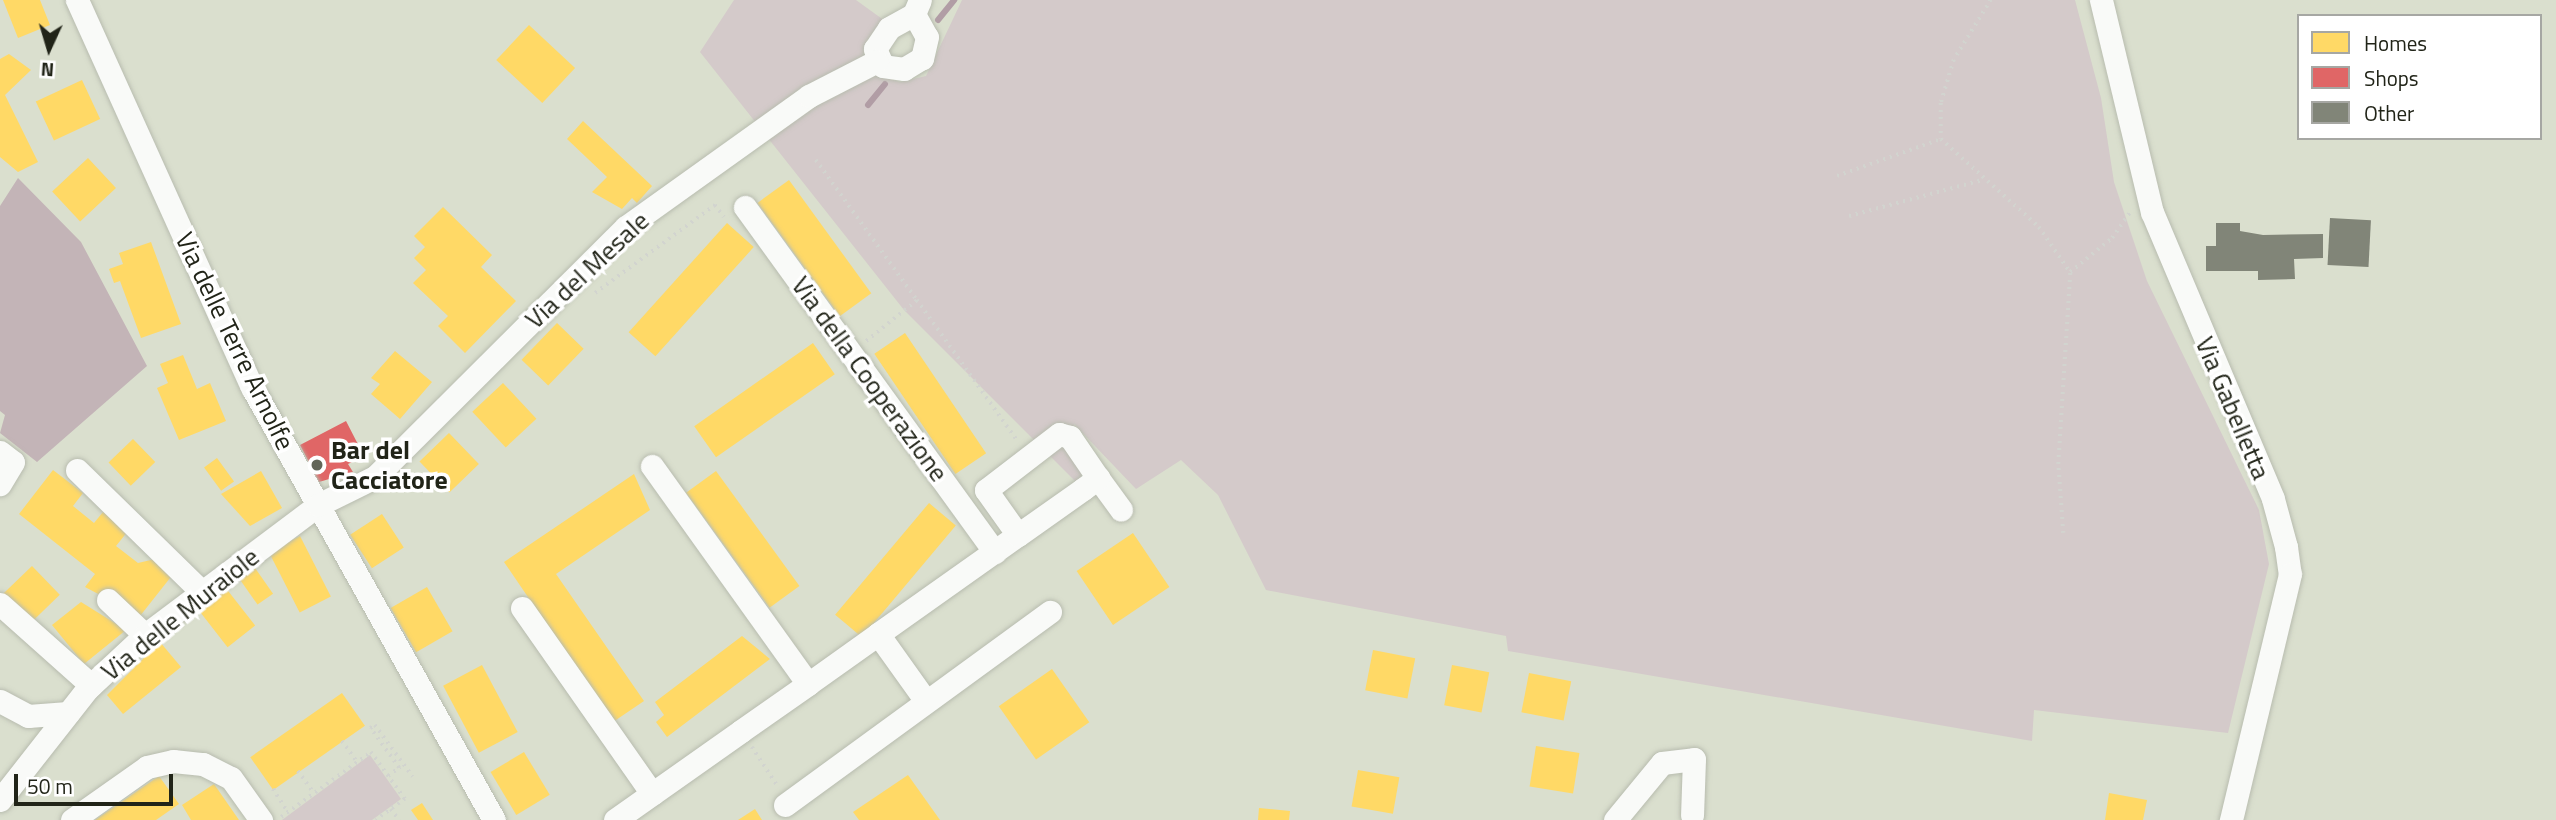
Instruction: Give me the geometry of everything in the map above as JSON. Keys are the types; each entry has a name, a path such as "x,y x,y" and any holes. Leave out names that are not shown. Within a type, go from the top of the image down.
{"street":[{"name":"Via delle Terre Arnolfe","path":"76,0 252,387 494,820"},
{"name":"Via Gabelletta","path":"2102,0 2146,187 2178,282 2273,499 2290,574 2231,820"},
{"path":"917,7 927,37 922,58 904,69 877,61 880,39 917,7"},
{"name":"Via del Mesale","path":"318,505 375,477 626,227 810,96 877,61"},
{"name":"Via della Cooperazione","path":"745,207 995,552"},
{"name":"Via della Cooperazione","path":"1018,535 986,490 1059,434 1070,436 1121,510"},
{"path":"0,452 13,462 0,484"},
{"path":"652,466 808,684"},
{"path":"77,470 203,593"},
{"path":"624,817 652,794 1098,478"},
{"name":"Via delle Muraiole","path":"0,800 88,689 145,635 318,505"},
{"path":"108,600 145,635"},
{"path":"0,604 88,689"},
{"path":"522,608 652,794"},
{"path":"787,804 925,700 1050,612"},
{"path":"0,618 88,689"},
{"path":"878,634 925,700"},
{"path":"0,701 28,716 68,713"},
{"path":"1615,820 1662,763 1694,759 1692,815"},
{"path":"72,820 147,767 173,761 203,764 231,778 261,820"}],"path":[{"path":"1991,0 1954,60 1941,103 1941,139 1982,180 2039,227 2070,272 2058,464 2063,533"},
{"path":"1838,176 1941,139"},
{"path":"816,160 1029,457"},
{"path":"1849,216 1982,180"},
{"path":"2070,272 2112,238 2146,187"},
{"path":"595,293 715,205 726,219 745,207"},
{"path":"852,354 917,300"},
{"path":"399,768 370,728 375,724 413,777"},
{"path":"741,731 787,804"},
{"path":"342,741 357,762"},
{"path":"277,820 371,752 405,799 376,820"},
{"path":"388,776 404,764"},
{"path":"298,771 314,793"},
{"path":"273,789 288,812"},
{"path":"391,809 399,820"}],"shaded area":[{"path":"734,0 856,0 885,21 864,53 873,74 900,82 926,76 962,0 2075,0 2101,98 2114,182 2147,281 2259,510 2269,564 2228,733 2034,710 2032,741 1508,651 1506,636 1266,590 1218,495 1181,460 1136,489 1074,424 1083,489 904,310 700,52"},
{"path":"18,178 81,242 147,366 37,462 0,433 5,415 0,411 0,206"},
{"path":"370,755 401,799 372,820 282,820"}],"building: Homes":[{"path":"3,0 40,0 50,25 18,38"},
{"path":"529,25 575,68 542,103 496,60"},
{"path":"9,54 31,70 5,95 38,162 18,172 0,157 0,59"},
{"path":"82,80 100,119 54,141 36,102"},
{"path":"583,121 652,186 637,203 632,198 622,209 592,192 607,177 567,139"},
{"path":"88,158 116,188 80,221 52,191"},
{"path":"789,180 871,293 840,316 757,203"},
{"path":"443,207 492,255 481,267 516,301 465,353 438,326 448,316 413,283 426,270 414,258 425,247 414,236"},
{"path":"727,223 754,247 655,356 629,332"},
{"path":"151,242 181,324 141,338 120,281 114,283 109,269 123,264 119,253"},
{"path":"557,323 584,349 548,385 522,360"},
{"path":"905,333 986,453 955,474 874,354"},
{"path":"813,343 835,374 716,457 694,426"},
{"path":"395,351 432,382 400,419 371,394 380,384 371,378"},
{"path":"183,355 197,389 210,383 226,421 179,440 157,388 168,383 160,364"},
{"path":"503,383 536,419 506,447 472,412"},
{"path":"449,433 479,464 449,492 420,461"},
{"path":"133,439 155,462 131,486 109,463"},
{"path":"217,458 234,481 221,491 204,467"},
{"path":"53,470 83,493 73,506 94,523 103,512 128,531 116,546 138,563 155,559 174,573 140,616 85,587 95,574 19,514"},
{"path":"261,471 282,508 250,526 221,494"},
{"path":"716,471 799,586 770,608 686,493"},
{"path":"634,474 650,510 556,574 644,701 613,722 504,562"},
{"path":"929,503 956,525 862,637 835,615"},
{"path":"382,514 404,548 372,568 350,535"},
{"path":"1133,533 1169,587 1113,625 1077,571"},
{"path":"300,536 331,597 300,612 269,552"},
{"path":"253,565 273,594 258,605 237,576"},
{"path":"32,566 60,595 29,625 1,596"},
{"path":"225,587 255,626 228,647 197,609"},
{"path":"427,587 452,631 416,652 391,608"},
{"path":"81,602 126,630 84,664 52,625"},
{"path":"742,636 770,659 667,737 656,722 664,715 655,702"},
{"path":"160,642 181,667 123,714 107,695"},
{"path":"1373,650 1415,658 1407,698 1365,690"},
{"path":"482,665 518,732 479,753 443,686"},
{"path":"1452,665 1489,672 1481,712 1444,705"},
{"path":"1052,669 1089,722 1036,760 999,706"},
{"path":"1529,673 1571,681 1564,720 1521,712"},
{"path":"342,693 365,726 273,790 250,757"},
{"path":"1536,746 1579,753 1573,793 1530,786"},
{"path":"524,752 550,795 516,815 491,772"},
{"path":"1358,770 1399,777 1393,814 1352,806"},
{"path":"908,775 940,820 859,820 853,812"},
{"path":"159,776 179,804 156,820 95,820"},
{"path":"214,784 239,820 191,820 182,805"},
{"path":"2109,793 2147,800 2143,820 2105,820"},
{"path":"422,803 433,820 418,820 411,810"},
{"path":"1259,808 1290,811 1289,820 1258,820"},
{"path":"755,809 762,820 738,820"}],"building: Shops":[{"path":"346,421 364,456 348,464 353,472 319,482 300,445"}],"building: Other":[{"path":"2330,218 2371,220 2368,267 2328,265"},
{"path":"2216,223 2240,223 2240,231 2263,235 2323,234 2323,258 2294,259 2295,279 2258,280 2258,271 2206,271 2206,246 2216,246"}],"waterway":[{"path":"938,20 954,0"},
{"path":"868,105 885,84"}],"place":[{"name":"Bar del Cacciatore","path":"317,465"}]}
